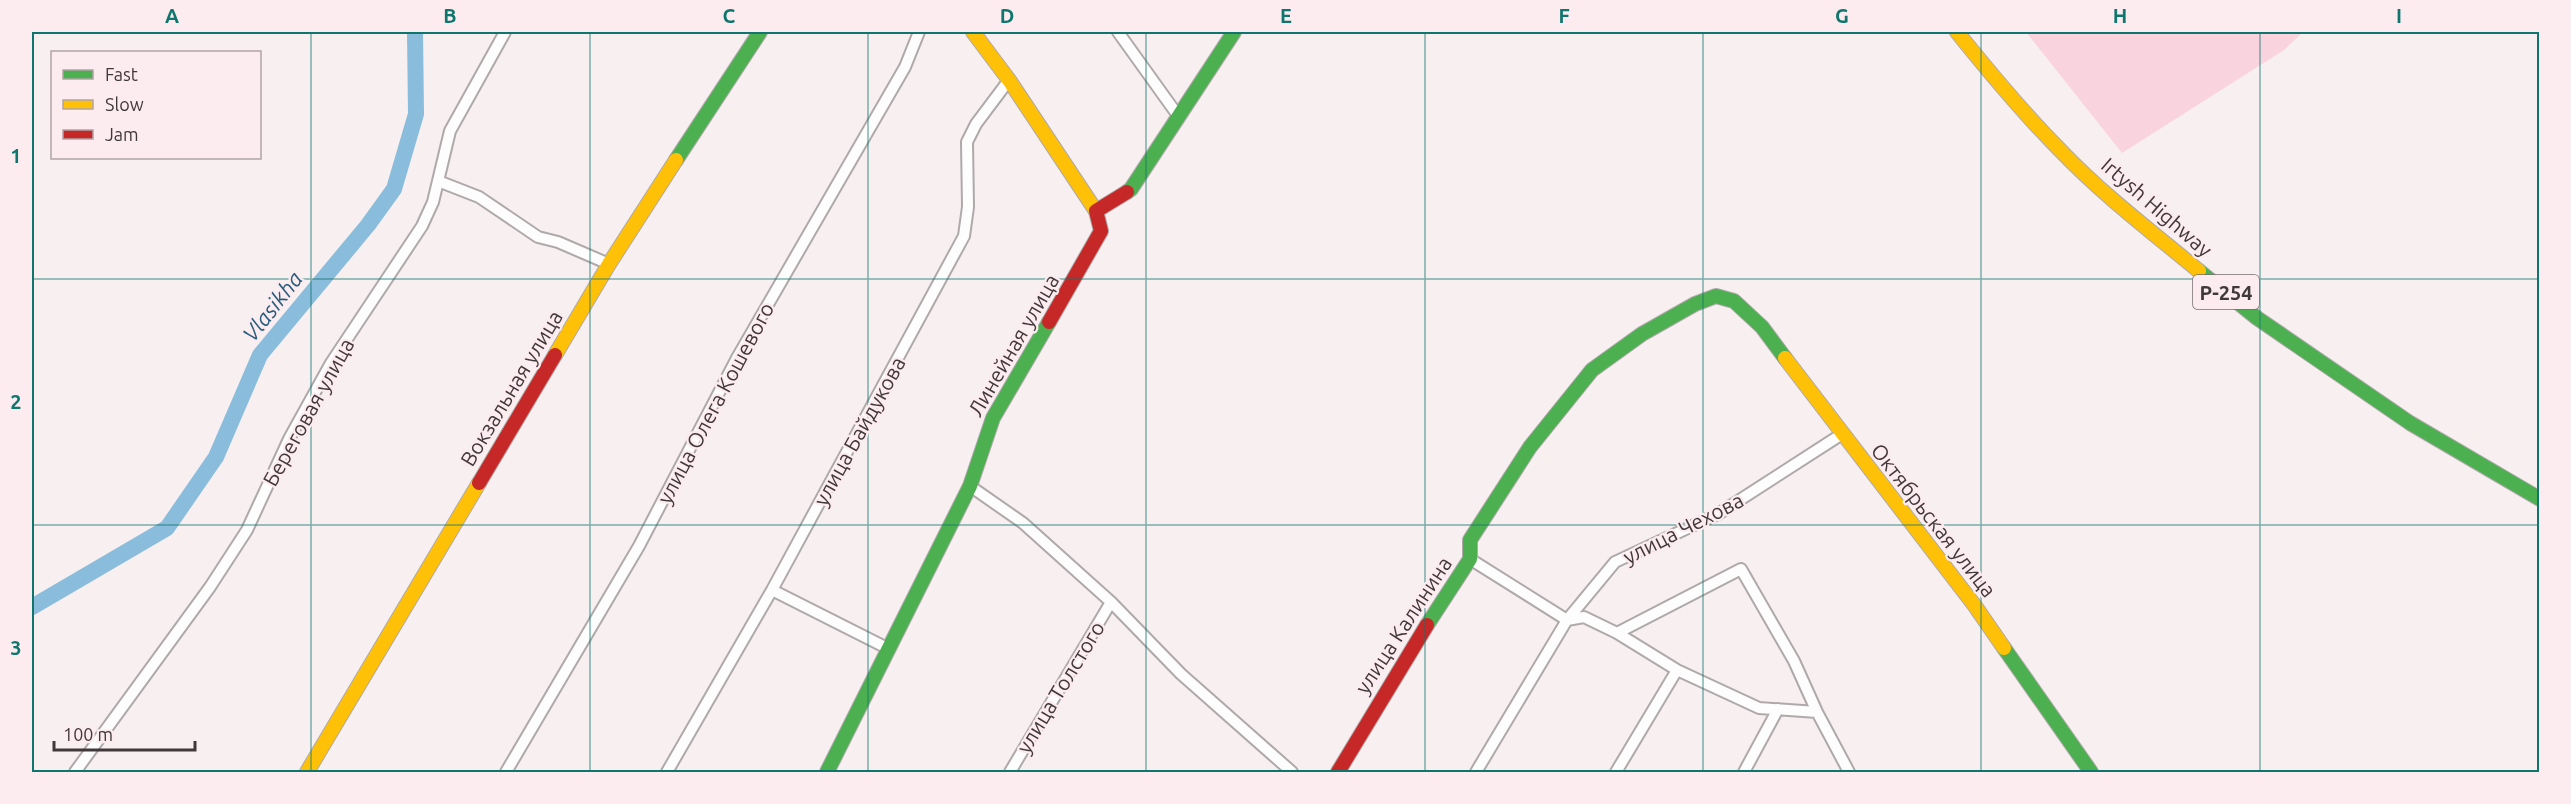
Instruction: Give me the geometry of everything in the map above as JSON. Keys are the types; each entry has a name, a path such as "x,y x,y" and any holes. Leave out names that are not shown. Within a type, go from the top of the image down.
{"main road":[{"name":"Вокзальная улица","path":"307,772 609,264 760,32"},
{"path":"973,32 1009,80 1096,211 1131,189 1234,32"},
{"name":"Irtysh Highway","path":"1957,32 2009,97 2061,152 2142,224 2257,318 2410,423 2540,499"},
{"name":"Линейная улица","path":"826,772 970,486 993,418 1101,231 1096,211"},
{"name":"улица Калинина","path":"1338,772 1396,673 1470,559 1470,540 1494,502 1530,447 1592,370 1642,334 1695,304 1716,297 1734,301"},
{"name":"Октябрьская улица","path":"1734,301 1762,327 2007,651 2091,772"}],"street":[{"name":"Береговая улица","path":"75,772 210,587 247,530 289,440 331,363 422,226 433,202 450,131 505,32"},
{"name":"улица Олега Кошевого","path":"506,772 639,546 737,358 905,67 920,32"},
{"path":"1118,32 1179,117"},
{"name":"улица Байдукова","path":"667,772 772,590 964,236 968,207 967,142 976,124 1009,80"},
{"path":"438,181 478,197 538,237 558,242 609,264"},
{"name":"улица Чехова","path":"1476,772 1567,620 1615,562 1718,514 1842,434"},
{"path":"970,486 1023,523 1111,602 1181,674 1292,772"},
{"path":"1470,559 1567,620 1584,617 1617,633 1677,670 1760,708 1817,712"},
{"path":"1617,633 1741,569 1794,661 1817,712 1849,772"},
{"path":"772,590 889,649"},
{"name":"улица Толстого","path":"1010,772 1111,602"},
{"path":"1616,772 1677,670"},
{"path":"1744,772 1778,710"}],"shaded area":[{"path":"2026,32 2303,32 2284,50 2122,153"}],"waterway":[{"name":"Vlasikha","path":"32,607 167,528 216,457 260,355 368,225 394,189 416,114 415,32"}],"traffic: fast":[{"path":"676,160 760,32"},
{"path":"1127,192 1234,32"},
{"path":"2199,271 2257,318 2410,423 2540,499"},
{"path":"1427,625 1470,559 1470,540 1530,447 1592,370 1642,334 1695,304 1716,296 1734,301 1762,327 1785,358"},
{"path":"827,772 970,486 993,418 1049,322"},
{"path":"2004,648 2091,772"}],"traffic: slow":[{"path":"973,32 1009,80 1096,211"},
{"path":"1957,32 1994,78 2076,166 2199,271"},
{"path":"555,355 609,264 676,160"},
{"path":"1785,358 1975,606 2004,648"},
{"path":"307,772 479,483"}],"traffic: jam":[{"path":"1049,322 1101,231 1096,211 1127,192"},
{"path":"479,483 555,355"},
{"path":"1338,772 1427,625"}]}
